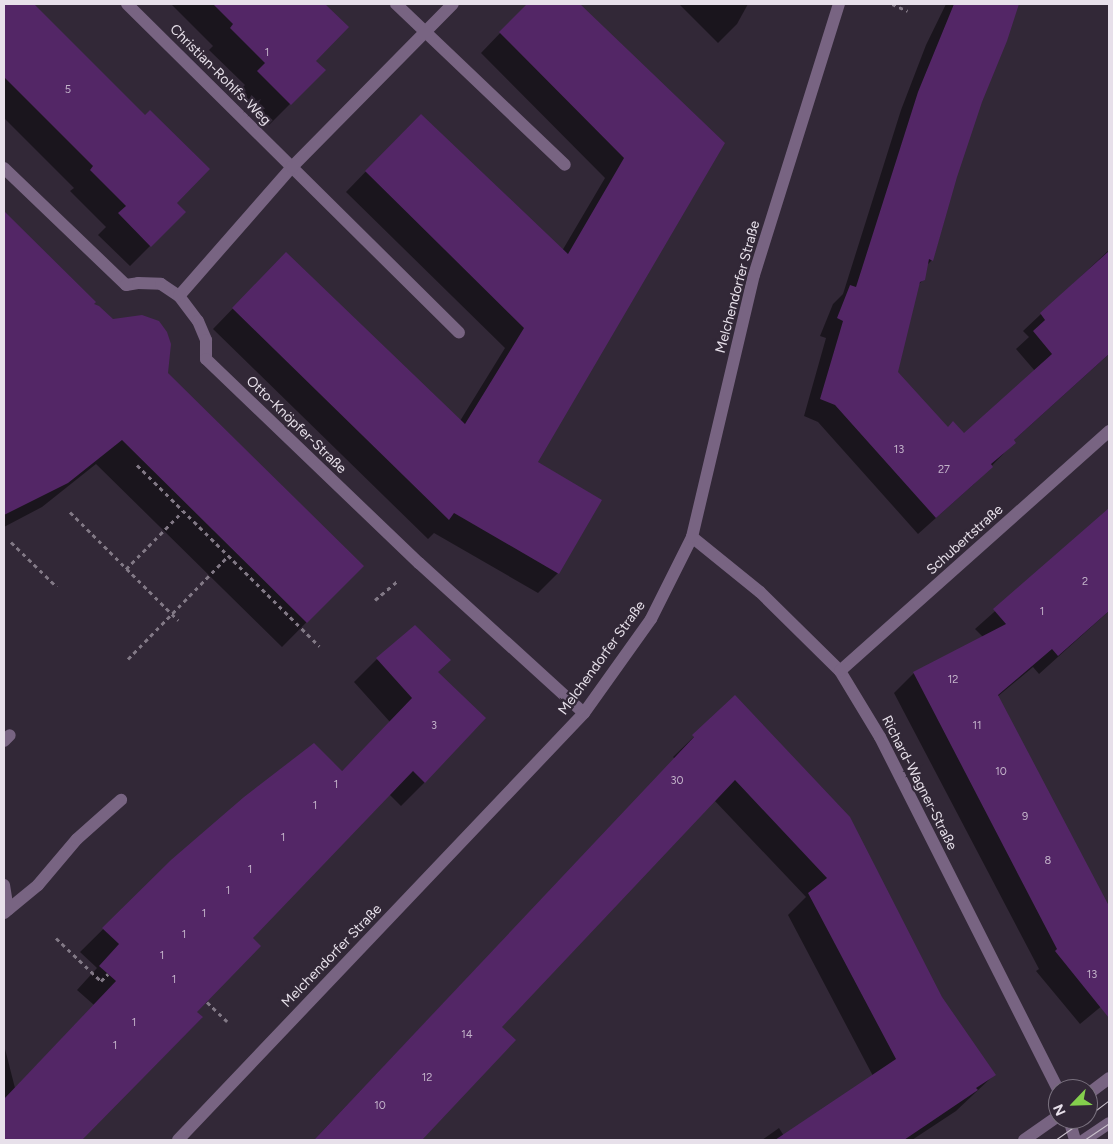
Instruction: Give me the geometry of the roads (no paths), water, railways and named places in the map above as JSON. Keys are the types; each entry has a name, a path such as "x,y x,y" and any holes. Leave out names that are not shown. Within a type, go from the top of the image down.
{"street":[{"name":"Christian-Rohlfs-Weg","path":"127,4 459,332"},
{"path":"396,4 564,165"},
{"path":"179,296 292,167 452,4"},
{"name":"Melchendorfer Straße","path":"178,1140 584,713 652,619 692,536 754,275 838,4"},
{"name":"Otto-Knöpfer-Straße","path":"4,168 126,285 138,283 161,284 179,296 198,321 206,340 206,359 419,563 584,713"},
{"name":"Schubertstraße","path":"840,671 1109,431"},
{"name":"Richard-Wagner-Straße","path":"692,536 760,592 840,671 880,737 1052,1079"},
{"path":"6,911 38,885 77,839 121,800"},
{"path":"4,885 6,911"},
{"path":"1098,1086 1109,1078"},
{"path":"1024,1140 1048,1123"},
{"path":"1084,1140 1109,1123"}],"tram line":[{"path":"1098,1108 1109,1100"},
{"path":"1084,1140 1109,1123"},
{"path":"1055,1140 1071,1129"}]}
